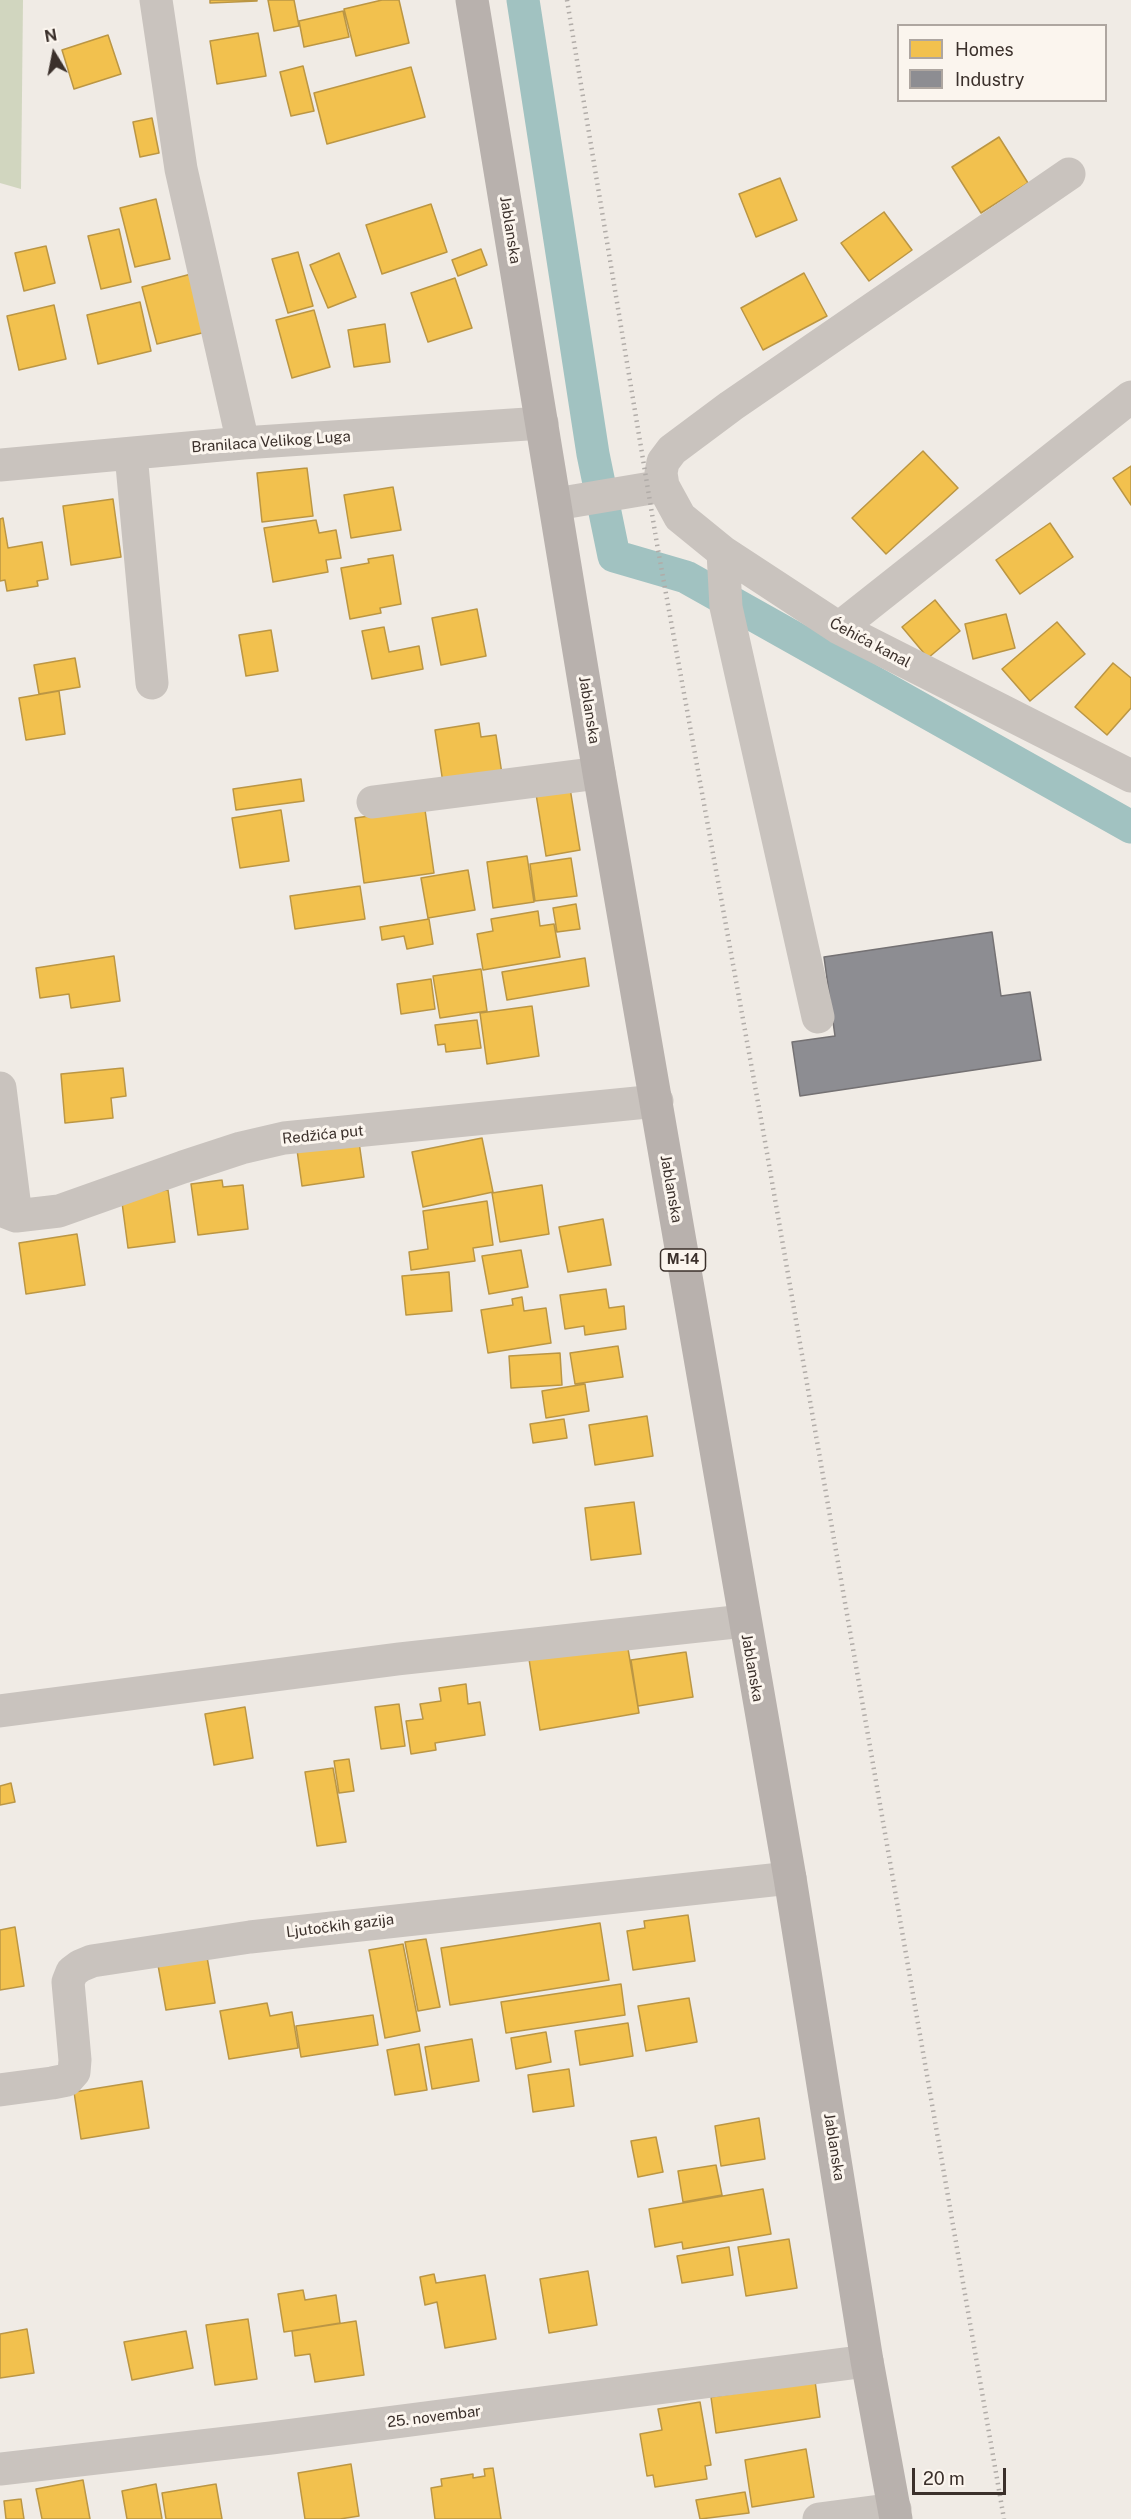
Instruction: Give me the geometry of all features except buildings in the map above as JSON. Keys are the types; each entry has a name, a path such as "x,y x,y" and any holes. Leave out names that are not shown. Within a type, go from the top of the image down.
{"main road":[{"name":"Jablanska","path":"472,0 542,423 562,502 599,773 790,1878 867,2361 895,2514"}],"street":[{"path":"156,0 182,169 243,443"},
{"path":"562,502 650,488 661,473 663,462 672,450 1069,174"},
{"path":"839,628 1131,397"},
{"name":"Branilaca Velikog Luga","path":"0,465 243,443 542,423"},
{"path":"131,454 152,683"},
{"name":"Ćehića kanal","path":"650,488 680,517 724,579 839,628 1131,776"},
{"path":"724,579 818,1017"},
{"path":"373,802 599,773"},
{"path":"0,1088 8,1213"},
{"name":"Redžića put","path":"8,1213 59,1211 241,1148 284,1138 657,1101"},
{"path":"0,1711 398,1659 744,1621"},
{"name":"Ljutočkih gazija","path":"0,2090 52,2084 67,2080 74,2072 68,1982 72,1972 92,1961 273,1934 790,1878"},
{"name":"25. novembar","path":"0,2469 271,2438 867,2361"},
{"path":"819,2519 895,2514"}],"green space":[{"path":"0,0 23,0 21,189 0,183"}],"waterway":[{"path":"523,0 593,454 614,556 686,577 1131,827"}],"railway":[{"path":"567,0 657,544 763,1130 1004,2519"}]}
